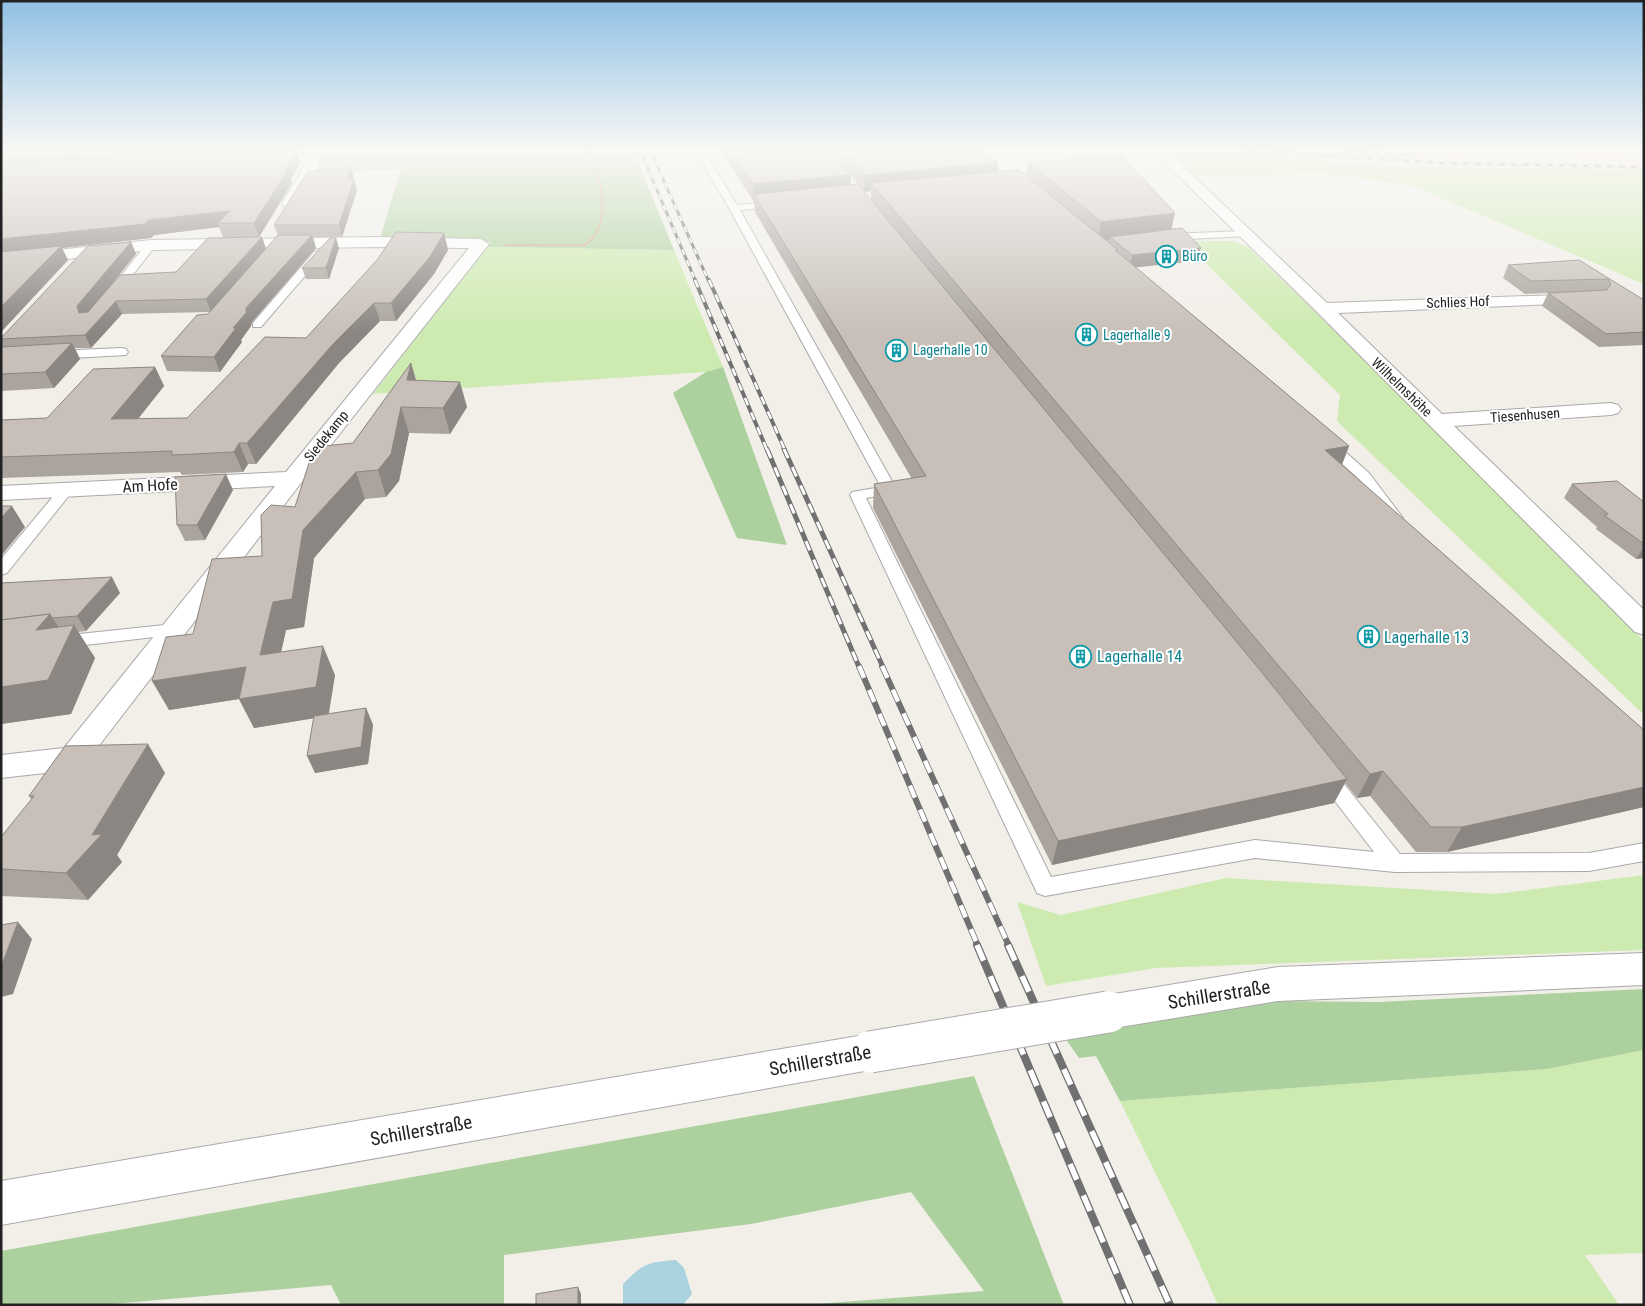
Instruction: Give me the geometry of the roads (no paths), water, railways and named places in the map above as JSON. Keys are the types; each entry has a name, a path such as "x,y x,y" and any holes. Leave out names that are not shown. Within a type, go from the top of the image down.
{"street":[{"name":"Wilhelmshöhe","path":"1220,211 1323,308 1644,626"},
{"path":"1,261 150,245 272,242 329,243"},
{"name":"Siedekamp","path":"44,795 293,478 481,244 329,243"},
{"path":"68,272 89,251"},
{"name":"Schlies Hof","path":"1323,308 1594,297"},
{"name":"Tiesenhusen","path":"1438,421 1612,409"},
{"name":"Am Hofe","path":"1,493 293,478"},
{"path":"1,767 72,758"},
{"name":"Schillerstraße","path":"1,1203 870,1052 1278,984 1644,969"}],"lane":[{"path":"736,211 890,490 857,495 1045,887 1255,849 1395,863 1589,862 1644,852"},
{"path":"1157,238 1244,234"},
{"path":"257,325 329,243"},
{"path":"108,299 150,245"},
{"path":"38,356 122,352"},
{"path":"1313,431 1364,476 1403,529"},
{"path":"1,570 66,490"},
{"path":"38,644 174,630"},
{"path":"1317,764 1395,863"}],"water":[{"path":"676,1260 684,1268 692,1294 683,1305 623,1305 623,1284 635,1272 652,1263"}],"railway":[{"path":"666,211 696,282"},
{"path":"677,211 709,282"},
{"path":"695,280 767,450"},
{"path":"709,280 785,450"},
{"path":"767,449 859,667"},
{"path":"784,449 883,667"},
{"path":"859,666 978,946"},
{"path":"882,666 1009,946"},
{"path":"977,945 1130,1305"},
{"path":"1008,945 1170,1305"}],"place":[{"name":"Büro","path":"1166,256"},
{"name":"Lagerhalle 9","path":"1087,335"},
{"name":"Lagerhalle 10","path":"897,350"},
{"name":"Lagerhalle 13","path":"1368,637"},
{"name":"Lagerhalle 14","path":"1081,656"}]}
